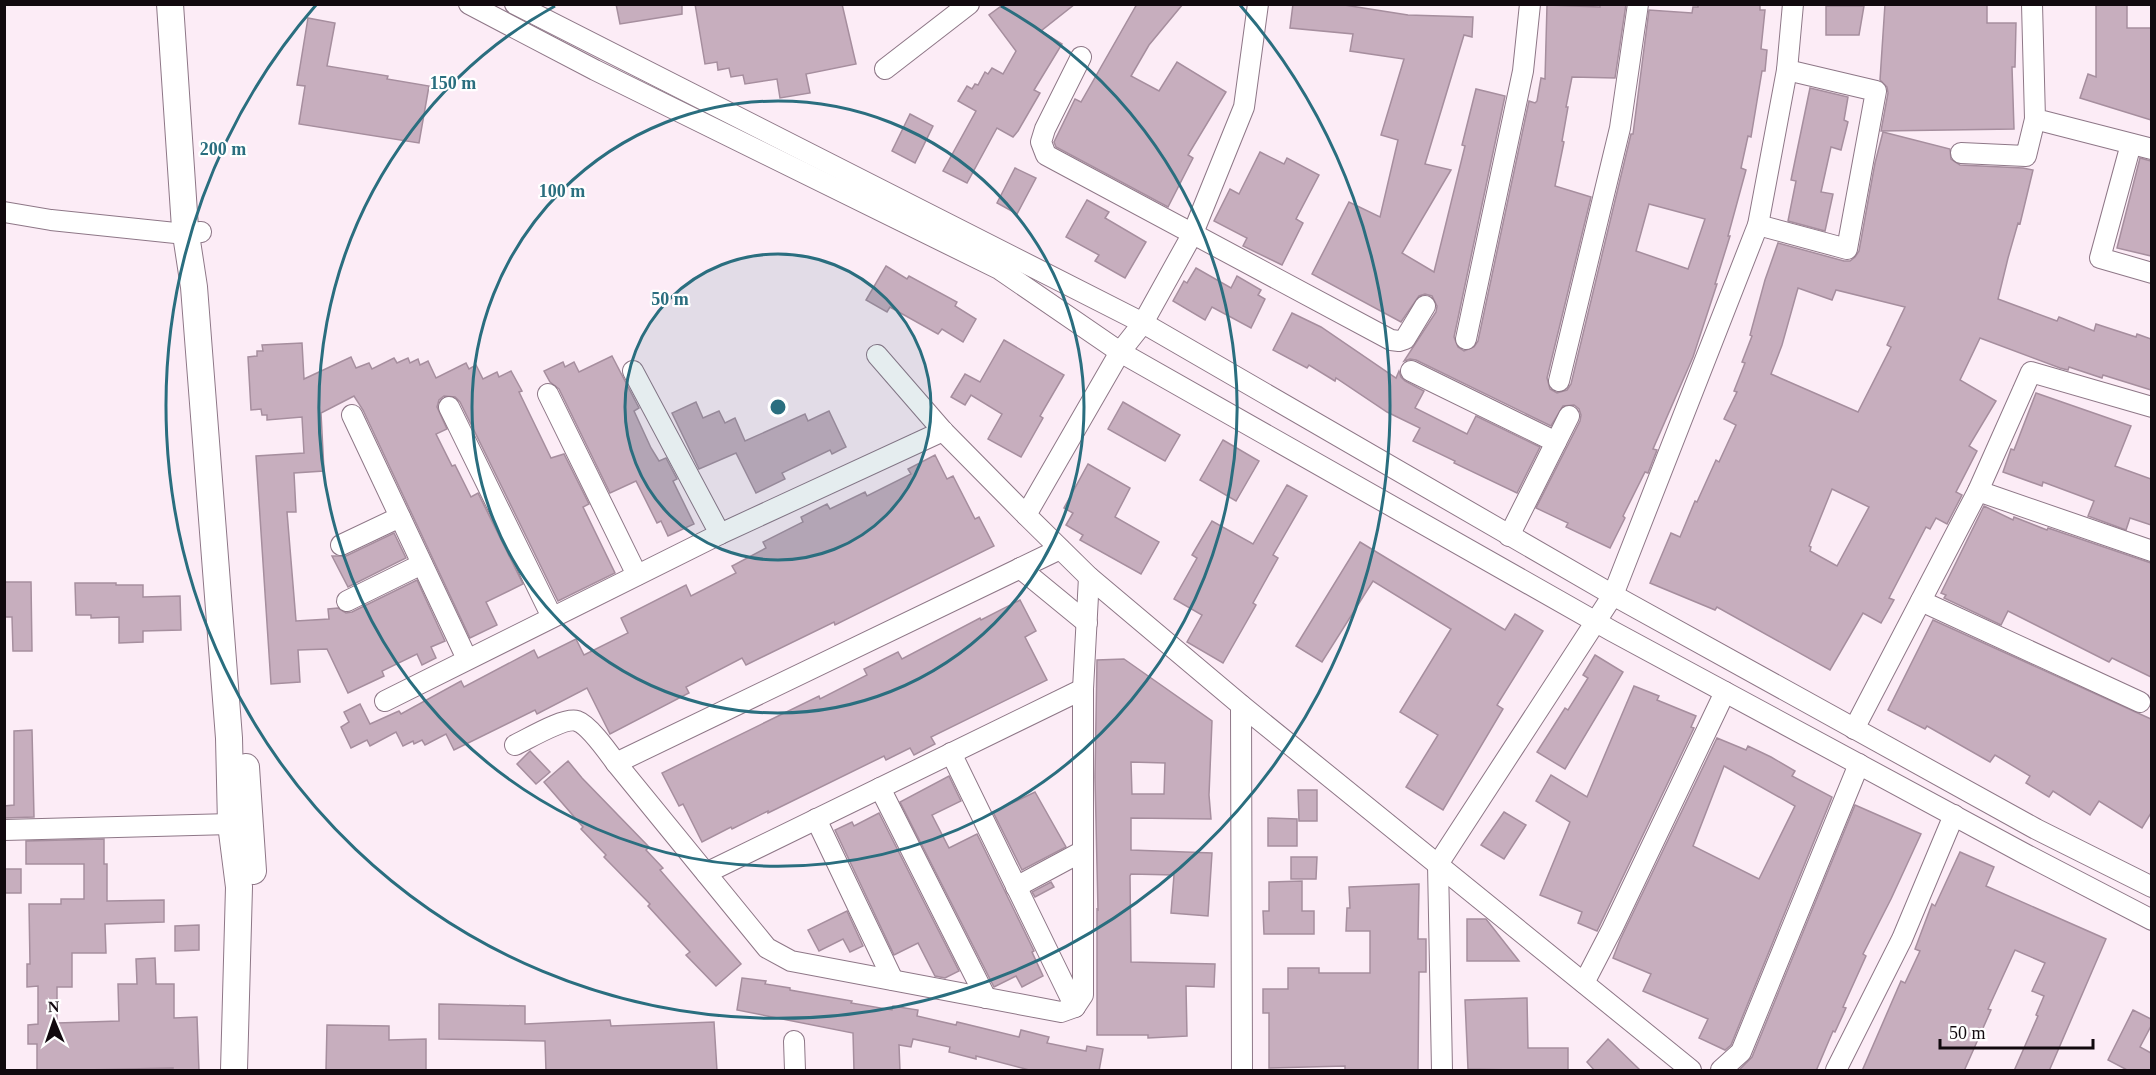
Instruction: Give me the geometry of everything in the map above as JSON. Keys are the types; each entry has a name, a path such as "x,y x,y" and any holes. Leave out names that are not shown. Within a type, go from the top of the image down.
{"main road":[{"path":"170,4 193,233 210,310 244,737 254,887 249,1071"},
{"path":"186,4 194,287 228,726 231,824 239,887 234,1071"}],"street":[{"path":"469,4 595,70 999,269 1120,352 1596,622 2151,920"},
{"path":"515,4 543,12 1143,323 1613,595 2036,829 2151,887"},
{"path":"885,69 969,4"},
{"path":"1026,515 1120,352 1143,323 1193,232 1244,107 1258,4"},
{"path":"1466,339 1523,70 1530,4"},
{"path":"1559,381 1620,128 1638,4"},
{"path":"1442,1071 1438,864 1613,595 1758,225 1787,70 1793,4"},
{"path":"1961,153 2026,156 2035,119 2032,4"},
{"path":"1081,57 1045,129 1041,142 1046,155 1391,340 1405,339 1425,306"},
{"path":"1758,225 1846,249 1874,102 1875,91 1787,70"},
{"path":"2035,119 2151,149"},
{"path":"2131,144 2100,258 2151,273"},
{"path":"4,212 51,220 193,233"},
{"path":"877,355 943,431 1089,577 1241,705 1691,1071"},
{"path":"633,371 720,534"},
{"path":"1411,371 1556,442"},
{"path":"1854,729 1978,491 2031,372 2151,407"},
{"path":"548,394 638,575"},
{"path":"449,407 552,617"},
{"path":"352,415 467,659"},
{"path":"1509,536 1569,416"},
{"path":"385,701 720,534 943,431"},
{"path":"1978,491 2151,551"},
{"path":"340,545 400,517"},
{"path":"616,763 1060,549"},
{"path":"347,601 423,564"},
{"path":"1020,568 1087,622"},
{"path":"515,745 566,721 577,721 586,727 767,948 791,961 1060,1012 1076,1007 1083,995 1083,689 1089,577"},
{"path":"1921,601 2140,702"},
{"path":"706,873 1083,689"},
{"path":"1584,983 1725,692"},
{"path":"1241,705 1242,1071"},
{"path":"951,753 1076,1007"},
{"path":"1721,1071 1741,1052 1859,764"},
{"path":"880,788 986,998"},
{"path":"1836,1071 1902,939 1953,815"},
{"path":"816,819 892,980"},
{"path":"4,830 231,824"},
{"path":"1016,887 1083,851"},
{"path":"794,1041 795,1071"}],"building":[{"path":"616,4 682,4 682,14 620,24"},
{"path":"695,4 842,4 856,64 806,74 810,93 780,98 777,79 745,84 743,75 731,77 729,68 718,70 717,62 705,64"},
{"path":"1004,4 1075,4 1041,31 1062,44 1034,90 1040,93 1018,131 1013,137 997,128 967,183 943,171 976,111 958,101 967,86 972,89 975,84 978,85 985,72 988,74 992,68 1003,74 1016,51 989,15"},
{"path":"1137,4 1183,4 1149,45 1131,76 1159,91 1177,62 1226,92 1188,155 1193,158 1168,207 1056,147 1054,142 1075,99 1081,102"},
{"path":"1293,4 1338,4 1408,15 1473,17 1472,37 1464,35 1425,164 1451,170 1402,253 1434,272 1465,146 1462,145 1476,89 1505,96 1454,337 1458,347 1464,351 1474,347 1478,341 1529,101 1535,103 1537,101 1541,78 1545,79 1547,5 1600,7 1600,4 1626,4 1615,78 1572,77 1566,107 1568,107 1562,141 1564,142 1555,186 1591,197 1547,378 1550,389 1557,393 1567,390 1571,384 1631,134 1633,134 1649,10 1692,13 1693,7 1698,7 1698,4 1760,4 1760,10 1765,10 1761,49 1767,50 1765,71 1762,71 1751,137 1748,136 1741,168 1746,170 1728,236 1730,236 1715,284 1717,284 1693,357 1653,449 1657,450 1648,473 1645,472 1610,548 1566,527 1568,523 1536,508 1580,421 1579,409 1574,405 1563,406 1551,426 1416,360 1404,361 1436,312 1437,306 1432,296 1425,294 1419,296 1401,322 1312,274 1349,202 1380,217 1398,140 1381,135 1404,59 1350,51 1353,34 1290,28","holes":["1649,204 1705,219 1688,269 1636,251"]},
{"path":"1885,4 1987,4 1987,23 2016,23 2015,67 2012,67 2014,129 1881,131 1888,93 1887,87 1880,80"},
{"path":"2096,4 2127,4 2127,28 2151,28 2151,120 2080,98 2088,74 2096,77"},
{"path":"1826,6 1864,6 1859,35 1826,35"},
{"path":"308,18 335,23 327,66 388,76 387,79 429,86 419,143 299,124 305,86 297,85"},
{"path":"1810,88 1848,97 1844,120 1848,122 1841,150 1831,147 1821,192 1833,194 1825,231 1788,221 1796,181 1791,180"},
{"path":"910,114 933,126 915,163 892,151"},
{"path":"1883,132 1950,149 1951,159 1960,165 2033,170 1998,299 2057,321 2059,317 2094,331 2096,324 2136,337 2137,334 2151,339 2151,390 2103,375 2102,378 2069,367 2068,370 2060,368 1980,338 1960,380 1996,401 1969,446 1977,451 1956,492 1962,495 1947,524 1936,518 1930,529 1926,527 1889,598 1894,600 1881,623 1863,613 1830,670 1717,607 1715,610 1650,583 1671,533 1680,537 1695,501 1697,502 1716,460 1719,462 1736,425 1724,419 1737,392 1734,391 1745,363 1742,362 1752,336 1750,335 1765,280 1778,243 1844,261 1850,261 1855,257 1859,251","holes":["1798,288 1832,300 1836,290 1905,307 1887,345 1891,347 1858,412 1771,374 1782,345","1832,489 1869,507 1837,566 1810,551 1809,546"]},
{"path":"1260,152 1284,164 1287,158 1319,175 1296,219 1303,223 1282,265 1243,246 1247,238 1214,221 1230,189 1239,194"},
{"path":"2140,158 2151,161 2151,256 2117,248"},
{"path":"1015,168 1036,178 1017,214 997,203"},
{"path":"1087,200 1109,212 1105,218 1146,242 1125,278 1095,261 1099,255 1066,237"},
{"path":"886,266 907,279 909,276 957,302 955,306 976,319 963,342 942,329 938,334 890,307 887,312 866,300"},
{"path":"1196,268 1231,288 1237,276 1261,290 1258,295 1265,299 1251,328 1212,307 1205,320 1173,301 1184,281 1187,283"},
{"path":"1292,313 1321,327 1396,378 1399,371 1405,381 1424,391 1415,408 1467,434 1476,416 1540,447 1517,493 1413,441 1420,428 1387,412 1336,378 1335,381 1309,365 1307,368 1273,350"},
{"path":"1004,340 1064,375 1040,416 1043,418 1021,457 988,439 1002,414 971,395 965,405 951,397 965,374 980,382"},
{"path":"302,343 304,379 351,357 356,368 369,363 372,369 394,358 397,363 408,358 410,363 418,359 420,365 428,361 436,378 466,363 469,369 476,365 483,379 497,372 499,377 511,371 551,458 564,454 589,504 583,507 615,573 558,601 460,402 455,397 444,396 439,400 437,407 447,429 436,434 471,497 478,493 523,584 486,602 497,625 470,638 363,410 354,396 321,413 324,471 294,473 296,512 287,512 296,621 329,619 328,609 338,608 346,613 352,612 417,580 445,641 431,647 436,658 422,665 417,654 382,671 384,676 348,693 327,649 298,650 300,682 271,684 256,456 304,453 302,417 267,420 267,415 262,415 261,409 251,410 248,357 257,356 257,351 263,351 262,345"},
{"path":"612,356 639,408 634,411 651,448 659,461 666,458 677,479 673,481 694,524 668,536 661,521 657,523 636,481 610,493 559,389 550,382 544,371 563,362 565,367 574,362 579,372"},
{"path":"2036,393 2131,426 2115,466 2151,479 2151,525 2130,518 2126,530 2088,516 2094,501 2043,482 2042,486 2003,472"},
{"path":"696,402 703,418 719,411 725,423 735,418 745,441 805,414 808,421 829,411 846,447 832,454 830,450 782,473 785,479 756,493 736,453 699,469 672,413"},
{"path":"1123,402 1180,435 1165,461 1108,429"},
{"path":"1223,440 1259,461 1236,501 1200,480"},
{"path":"935,455 947,479 953,476 975,519 979,517 994,546 835,625 834,622 746,665 742,658 686,687 689,693 610,734 587,688 537,714 535,710 454,750 446,734 425,745 422,740 403,746 396,732 370,746 367,740 351,748 341,727 349,722 344,712 360,704 370,724 399,711 401,714 461,681 464,687 534,650 538,658 576,639 584,655 628,633 621,618 686,585 691,596 736,573 732,566 766,548 763,542 803,522 801,517 827,504 830,509 865,492 867,496 911,474 908,469"},
{"path":"1088,464 1130,488 1115,517 1159,542 1141,574 1080,540 1083,535 1066,525 1073,513 1064,508"},
{"path":"1287,485 1307,496 1273,555 1278,558 1253,603 1256,605 1223,663 1187,642 1202,615 1174,599 1197,558 1192,555 1212,521 1253,544"},
{"path":"1984,506 2013,520 2014,517 2047,530 2048,528 2151,563 2151,677 2112,658 2109,662 2008,611 2001,625 1944,598 1946,595 1941,593"},
{"path":"394,533 406,558 348,587 332,556 346,556"},
{"path":"1360,542 1505,630 1515,614 1543,631 1497,705 1503,709 1443,810 1406,787 1438,735 1400,712 1451,629 1373,581 1322,662 1296,646"},
{"path":"4,582 31,582 32,651 13,651 12,617 4,617"},
{"path":"75,583 143,585 143,597 180,596 181,630 143,631 143,642 119,643 119,617 91,618 91,615 76,615"},
{"path":"1020,600 1036,631 1025,637 1047,680 931,737 935,744 914,755 910,748 886,760 884,756 768,813 768,811 732,829 731,827 702,842 683,804 679,806 662,773 867,675 864,669 898,652 902,659"},
{"path":"1933,620 2151,719 2151,813 2142,828 2099,801 2090,815 2053,791 2049,797 2026,783 2030,776 1995,755 1990,762 1927,726 1925,729 1888,710"},
{"path":"1595,655 1623,672 1565,769 1537,752 1565,708 1568,710 1588,678 1583,675"},
{"path":"1124,659 1212,721 1209,795 1211,819 1131,818 1131,850 1212,853 1208,916 1171,913 1174,875 1131,874 1130,876 1131,962 1215,964 1214,987 1186,986 1187,1036 1148,1038 1148,1035 1097,1035 1097,908 1098,911 1095,777 1097,660","holes":["1131,762 1165,763 1164,794 1132,794"]},
{"path":"1634,686 1659,696 1657,700 1696,716 1691,727 1694,728 1597,931 1578,923 1582,912 1540,895 1570,822 1536,801 1551,775 1587,797"},
{"path":"32,730 34,817 4,818 4,806 14,805 14,731"},
{"path":"1717,738 1746,750 1748,746 1771,757 1795,771 1792,776 1832,797 1731,1045 1725,1050 1699,1038 1708,1019 1643,991 1651,974 1613,958","holes":["1724,766 1795,806 1759,879 1693,846"]},
{"path":"530,751 550,772 536,784 517,764"},
{"path":"568,761 649,847 646,850 663,868 660,870 741,964 716,986 686,955 690,952 648,906 650,904 604,857 606,855 581,829 583,827 544,782"},
{"path":"949,776 961,801 932,815 949,848 977,834 1034,951 1032,952 1043,976 1022,987 1016,976 994,987 900,802"},
{"path":"1298,790 1317,790 1317,821 1299,821"},
{"path":"1035,792 1066,847 1022,870 993,812"},
{"path":"1855,805 1921,834 1863,954 1866,956 1843,1007 1846,1008 1835,1032 1833,1031 1816,1071 1738,1071 1752,1057"},
{"path":"1504,812 1526,825 1504,859 1481,845"},
{"path":"879,813 959,971 945,978 935,976 918,943 894,955 835,830 852,822 854,826"},
{"path":"1268,818 1297,819 1297,846 1268,846"},
{"path":"104,839 107,901 164,900 164,922 105,924 106,953 72,953 72,987 57,987 57,1023 119,1021 118,984 137,984 136,959 155,958 156,984 174,984 174,1018 197,1017 199,1071 173,1071 173,1068 37,1071 37,1044 28,1044 28,1025 38,1024 38,986 27,987 27,964 30,964 29,904 61,904 61,899 84,899 84,864 26,864 26,841"},
{"path":"1960,852 1994,867 1986,886 2106,939 2049,1071 2014,1071 2038,1016 2036,1015 2044,996 2032,991 2045,963 2015,950 1988,1009 1991,1010 1964,1071 1862,1071 1901,981 1905,983 1920,951 1915,949 1932,904 1935,906"},
{"path":"1291,857 1317,857 1316,879 1291,879"},
{"path":"4,869 21,869 21,893 4,893"},
{"path":"1302,881 1302,911 1314,911 1314,934 1264,934 1263,911 1269,911 1269,882"},
{"path":"1051,882 1054,887 1035,897 1032,892"},
{"path":"1419,884 1418,939 1426,939 1426,972 1419,972 1418,1071 1345,1071 1345,1066 1269,1068 1269,1013 1263,1013 1263,989 1288,989 1288,968 1319,968 1319,973 1370,973 1370,931 1346,931 1347,908 1350,908 1349,887"},
{"path":"847,911 863,946 850,952 843,939 819,951 808,930"},
{"path":"1467,919 1486,919 1519,961 1467,961"},
{"path":"199,925 199,950 175,951 175,926"},
{"path":"742,978 766,981 765,984 852,1001 851,1003 892,1010 893,1006 918,1010 917,1016 956,1025 957,1022 1019,1037 1021,1030 1049,1037 1047,1043 1086,1051 1087,1046 1103,1049 1099,1071 1033,1071 976,1056 976,1059 949,1052 950,1047 913,1039 911,1047 899,1045 900,1071 854,1071 853,1033 737,1010"},
{"path":"1527,998 1528,1048 1568,1048 1568,1071 1468,1069 1465,1000"},
{"path":"439,1004 525,1006 525,1024 610,1020 611,1026 714,1022 717,1071 546,1071 545,1041 439,1039"},
{"path":"2133,1010 2151,1019 2151,1026 2140,1047 2151,1053 2151,1071 2129,1071 2108,1060"},
{"path":"327,1025 389,1026 389,1040 426,1039 426,1070 326,1070"},
{"path":"1608,1039 1641,1071 1595,1071 1587,1062"}]}
